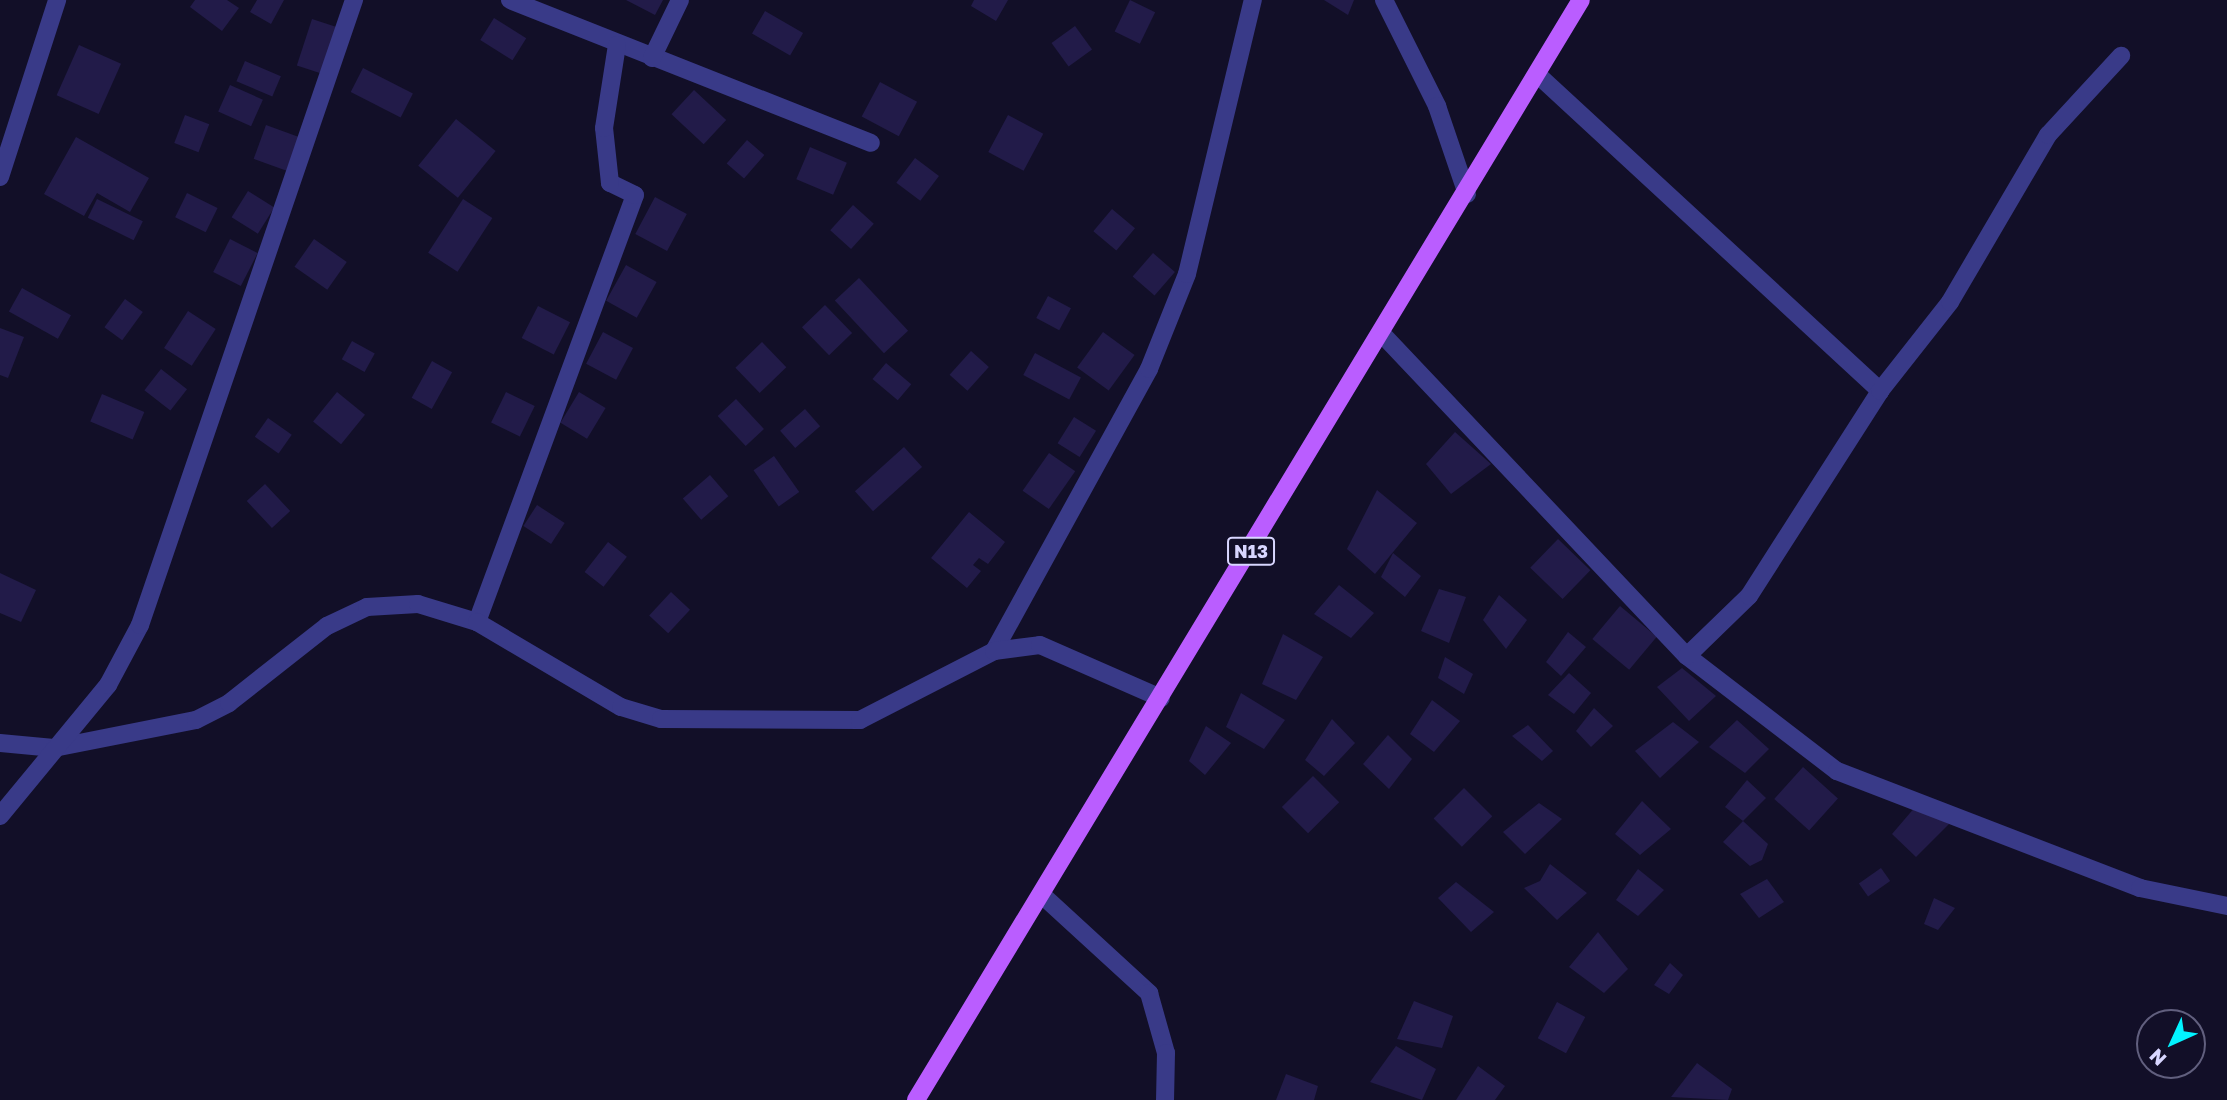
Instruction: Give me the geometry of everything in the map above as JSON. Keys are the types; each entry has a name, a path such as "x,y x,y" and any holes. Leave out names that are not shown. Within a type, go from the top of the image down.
{"main road":[{"name":"N13","path":"916,1100 1383,335 1581,0"}],"street":[{"path":"0,177 57,0"},
{"path":"0,816 108,685 140,625 354,0"},
{"path":"510,0 617,45 871,143"},
{"path":"652,58 680,0"},
{"path":"993,651 1075,512 1178,298 1253,0"},
{"path":"1384,0 1437,106 1467,194"},
{"path":"477,622 635,195 610,183 604,128 617,45"},
{"path":"1687,656 1749,596 1880,391 1950,302 2048,135 2121,56"},
{"path":"1538,75 1880,391"},
{"path":"1383,335 1687,656 1837,771 2140,888 2227,906"},
{"path":"0,743 54,748 196,720 229,703 327,626 367,607 418,604 477,622 621,706 662,719 860,720 993,651 1040,645 1161,698"},
{"path":"1041,894 1149,993 1166,1053 1165,1100"}],"building":[{"path":"195,0 227,0 239,8 222,31 190,7"},
{"path":"257,0 284,0 271,24 250,12"},
{"path":"626,0 663,0 655,15"},
{"path":"974,0 1008,0 996,21 971,6"},
{"path":"1130,0 1155,12 1140,44 1115,31"},
{"path":"1324,0 1354,0 1348,15"},
{"path":"765,11 803,33 790,56 752,34"},
{"path":"494,18 526,38 512,60 480,40"},
{"path":"312,19 340,28 324,75 297,66"},
{"path":"1075,26 1092,49 1069,67 1052,43"},
{"path":"79,45 121,64 99,114 57,95"},
{"path":"245,61 281,76 272,96 236,81"},
{"path":"363,68 413,93 401,117 351,92"},
{"path":"880,82 917,102 899,136 862,116"},
{"path":"230,85 263,100 251,126 218,111"},
{"path":"694,90 726,120 704,144 671,114"},
{"path":"185,115 209,124 199,152 174,143"},
{"path":"1008,115 1043,134 1024,171 988,152"},
{"path":"456,119 496,151 458,198 418,166"},
{"path":"266,125 299,137 287,171 254,159"},
{"path":"76,137 149,178 130,212 97,193 84,216 44,194"},
{"path":"747,140 764,155 744,178 727,163"},
{"path":"810,147 847,163 833,195 796,179"},
{"path":"915,158 939,176 920,201 896,183"},
{"path":"248,191 274,207 258,234 232,217"},
{"path":"187,193 218,208 206,232 175,217"},
{"path":"655,197 687,214 667,251 635,234"},
{"path":"97,199 143,221 134,240 88,218"},
{"path":"463,199 492,218 457,272 428,253"},
{"path":"853,205 874,224 851,249 830,230"},
{"path":"1112,209 1135,228 1116,250 1093,231"},
{"path":"230,239 258,253 241,286 213,272"},
{"path":"314,239 347,262 327,290 294,267"},
{"path":"1153,253 1175,272 1155,295 1133,276"},
{"path":"626,265 657,282 637,318 606,301"},
{"path":"859,278 908,331 884,353 835,301"},
{"path":"22,288 71,315 58,339 9,312"},
{"path":"1048,296 1071,308 1059,330 1036,318"},
{"path":"125,299 143,312 122,340 104,327"},
{"path":"825,305 852,333 829,355 802,327"},
{"path":"538,306 570,322 554,354 522,338"},
{"path":"188,311 216,329 192,366 164,348"},
{"path":"0,328 24,337 8,378 0,375"},
{"path":"603,332 633,348 616,380 586,364"},
{"path":"1103,332 1135,355 1109,391 1077,368"},
{"path":"352,341 375,354 365,372 342,359"},
{"path":"762,342 786,367 760,393 735,368"},
{"path":"971,351 989,367 967,391 950,375"},
{"path":"1035,353 1081,377 1069,399 1023,375"},
{"path":"432,361 452,372 432,409 412,398"},
{"path":"886,363 911,384 898,400 873,379"},
{"path":"161,369 187,389 170,411 144,390"},
{"path":"337,392 365,415 341,444 313,422"},
{"path":"506,392 535,406 520,437 491,423"},
{"path":"579,392 606,408 587,439 560,423"},
{"path":"102,394 144,412 133,440 90,422"},
{"path":"736,399 764,429 746,446 718,416"},
{"path":"805,409 820,426 795,448 780,431"},
{"path":"1074,417 1096,431 1080,457 1058,443"},
{"path":"268,418 292,435 279,453 255,437"},
{"path":"1455,432 1491,464 1451,494 1426,464"},
{"path":"904,447 922,467 873,511 855,491"},
{"path":"1049,453 1075,471 1049,509 1023,491"},
{"path":"774,456 799,492 779,506 754,470"},
{"path":"710,475 728,496 701,520 683,499"},
{"path":"265,484 290,511 272,528 247,501"},
{"path":"1377,490 1417,523 1375,574 1347,549"},
{"path":"537,505 565,523 551,544 523,526"},
{"path":"969,512 1005,542 988,564 979,558 973,565 981,571 967,588 931,558"},
{"path":"1558,539 1590,570 1563,599 1530,568"},
{"path":"608,542 627,557 604,587 585,572"},
{"path":"1393,553 1421,576 1405,597 1381,577"},
{"path":"0,573 36,590 21,622 0,613"},
{"path":"1339,585 1374,613 1351,638 1314,614"},
{"path":"1439,589 1466,597 1449,643 1421,631"},
{"path":"671,592 690,610 668,633 649,615"},
{"path":"1499,595 1527,620 1506,649 1483,620"},
{"path":"1620,606 1657,637 1629,670 1592,639"},
{"path":"1568,632 1586,647 1561,676 1546,662"},
{"path":"1283,634 1323,657 1296,700 1262,684"},
{"path":"1445,657 1473,674 1464,694 1438,678"},
{"path":"1682,668 1716,696 1689,721 1657,687"},
{"path":"1569,673 1591,693 1574,714 1548,695"},
{"path":"1241,693 1285,720 1264,749 1226,727"},
{"path":"1432,700 1460,721 1434,752 1410,734"},
{"path":"1594,708 1613,726 1591,747 1576,731"},
{"path":"1332,719 1355,743 1324,776 1305,760"},
{"path":"1737,720 1769,749 1745,773 1709,747"},
{"path":"1673,722 1699,742 1660,778 1635,751"},
{"path":"1528,725 1553,751 1542,761 1512,736"},
{"path":"1206,726 1231,743 1205,775 1189,761"},
{"path":"1388,735 1412,759 1389,789 1363,764"},
{"path":"1803,767 1838,798 1809,830 1774,799"},
{"path":"1313,776 1339,802 1308,833 1282,807"},
{"path":"1747,780 1766,798 1743,821 1725,807"},
{"path":"1464,788 1492,816 1462,847 1434,818"},
{"path":"1642,801 1671,829 1640,855 1615,834"},
{"path":"1539,803 1562,819 1525,854 1503,832"},
{"path":"1916,806 1949,824 1916,857 1892,834"},
{"path":"1743,821 1768,844 1762,860 1750,866 1723,842"},
{"path":"1550,864 1587,893 1557,920 1524,888 1540,881"},
{"path":"1881,868 1890,881 1868,897 1859,883"},
{"path":"1638,869 1664,890 1638,916 1616,900"},
{"path":"1767,879 1784,902 1759,918 1740,894"},
{"path":"1456,882 1494,912 1471,932 1438,898"},
{"path":"1934,898 1955,908 1938,930 1924,924"},
{"path":"1598,932 1628,969 1604,993 1569,967"},
{"path":"1670,963 1683,975 1669,994 1654,985"},
{"path":"1414,1001 1453,1016 1442,1048 1397,1039"},
{"path":"1557,1002 1585,1017 1566,1053 1538,1038"},
{"path":"1396,1046 1436,1069 1422,1100 1370,1082"},
{"path":"1697,1063 1732,1089 1728,1100 1671,1097"},
{"path":"1478,1066 1505,1086 1495,1100 1456,1100"},
{"path":"1286,1074 1318,1086 1314,1100 1276,1100"}]}
